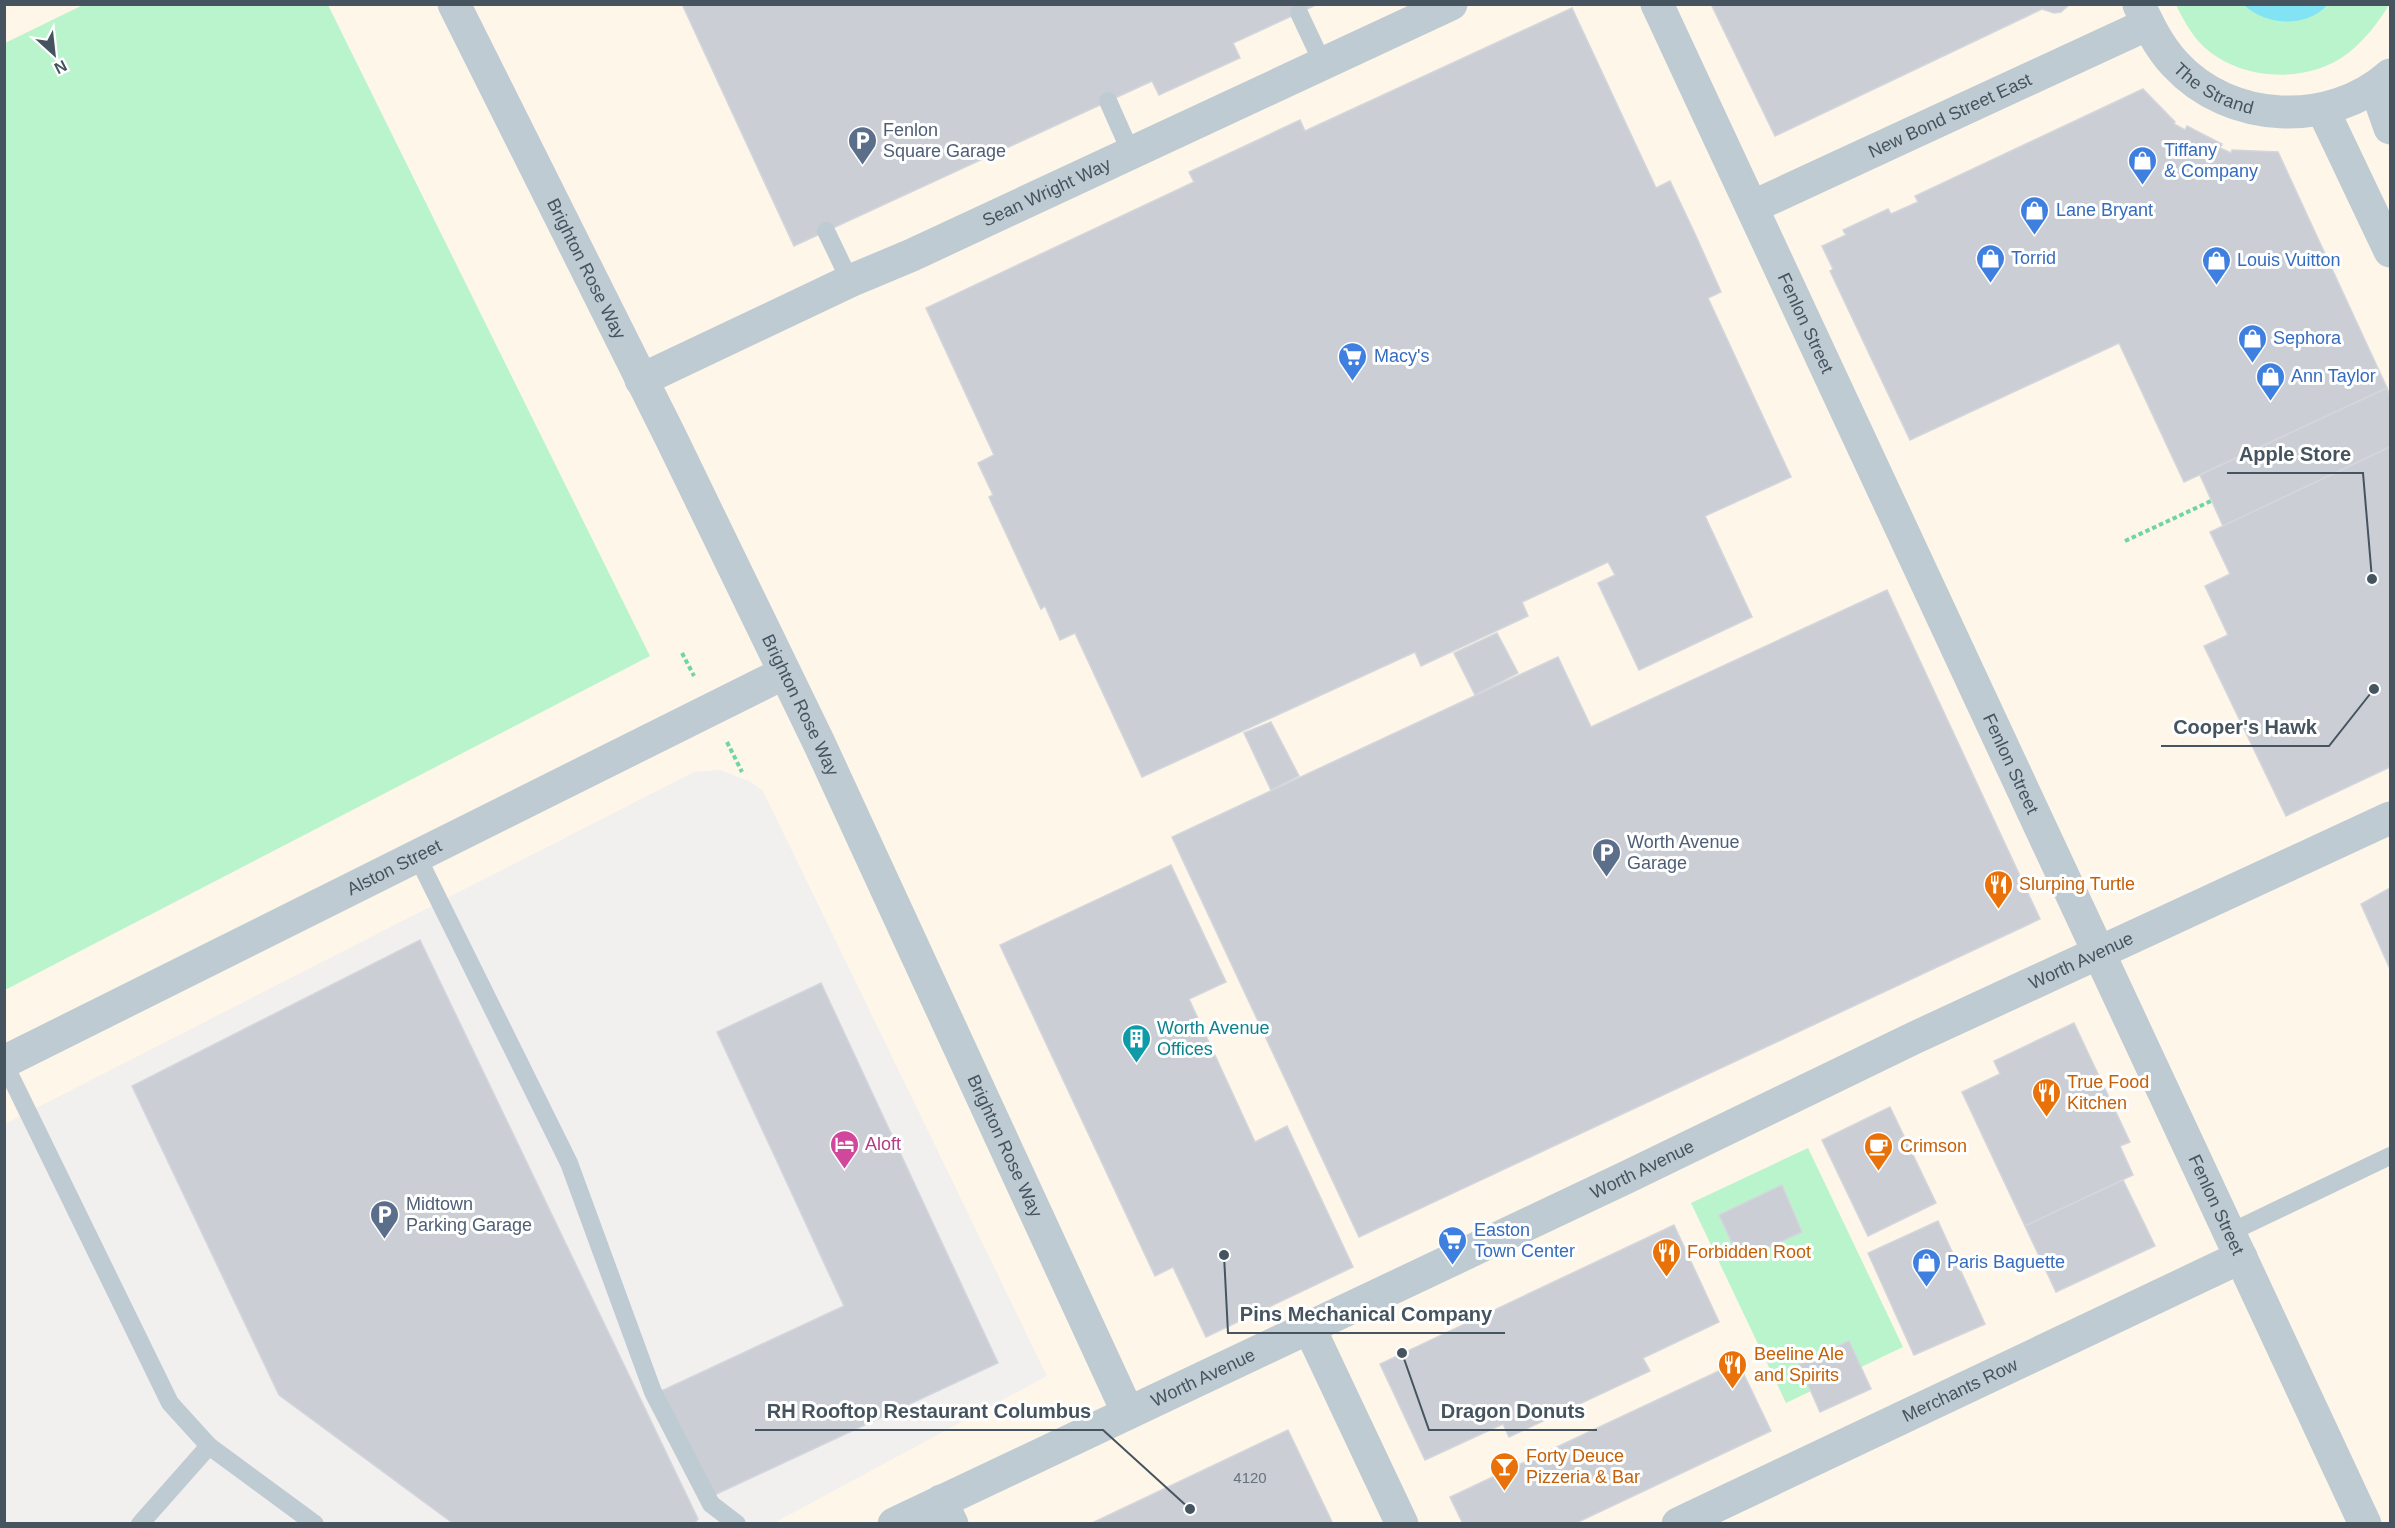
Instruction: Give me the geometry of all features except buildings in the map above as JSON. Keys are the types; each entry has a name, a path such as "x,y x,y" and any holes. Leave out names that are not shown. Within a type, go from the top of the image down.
{"street":[{"name":"Brighton Rose Way","path":"454,4 784,673 912,943 1128,1413"},
{"name":"Sean Wright Way","path":"641,380 1451,4"},
{"name":"Fenlon Street","path":"1657,4 2365,1524"},
{"name":"New Bond Street East","path":"1752,207 2143,14"},
{"name":"The Strand","path":"2143,14 2163,49 2176,65 2190,78 2230,101 2277,112 2308,112 2343,105 2383,82 2391,128"},
{"path":"2323,110 2391,251"},
{"name":"Alston Street","path":"4,1063 784,673"},
{"name":"Worth Avenue","path":"894,1524 946,1512 1128,1413 2098,951 2391,818"},
{"name":"Merchants Row","path":"1678,1524 2235,1245"},
{"path":"1309,1327 1402,1524"}],"lane":[{"path":"1299,13 1323,64"},
{"path":"1108,101 1131,153"},
{"path":"826,231 850,281"},
{"path":"417,856 569,1163 653,1392 711,1504 737,1524"},
{"path":"4,1063 170,1403 209,1446 315,1524"},
{"path":"2235,1245 2391,1156"},
{"path":"140,1524 209,1446"}],"path":[{"path":"2125,541 2211,501"}],"shaded area":[{"path":"5,5 2390,5 2390,1523 774,1523 1047,1376 763,791 751,782 720,770 694,772 5,1124"}],"green space":[{"path":"83,5 328,5 650,656 5,990 5,43"},
{"path":"2176,5 2389,5 2359,43 2331,64 2294,74 2274,74 2236,67 2219,58 2196,38"},
{"path":"1808,1148 1903,1347 1786,1403 1691,1203"}],"water":[{"path":"2244,5 2327,5 2308,18 2286,22 2263,17"}],"place":[{"name":"Fenlon Square Garage","path":"862,166"},
{"name":"Tiffany & Company","path":"2143,186"},
{"name":"Lane Bryant","path":"2035,236"},
{"name":"Torrid","path":"1990,284"},
{"name":"Louis Vuitton","path":"2216,286"},
{"name":"Sephora","path":"2252,364"},
{"name":"Macy's","path":"1353,382"},
{"name":"Ann Taylor","path":"2270,402"},
{"name":"Apple Store","path":"2372,579"},
{"name":"Cooper's Hawk","path":"2374,689"},
{"name":"Worth Avenue Garage","path":"1606,878"},
{"name":"Slurping Turtle","path":"1998,910"},
{"name":"Worth Avenue Offices","path":"1136,1064"},
{"name":"True Food Kitchen","path":"2046,1118"},
{"name":"Aloft","path":"844,1170"},
{"name":"Crimson","path":"1879,1172"},
{"name":"Midtown Parking Garage","path":"385,1240"},
{"name":"Pins Mechanical Company","path":"1224,1255"},
{"name":"Easton Town Center","path":"1453,1266"},
{"name":"Forbidden Root","path":"1666,1278"},
{"name":"Paris Baguette","path":"1926,1288"},
{"name":"Dragon Donuts","path":"1402,1353"},
{"name":"Beeline Ale and Spirits","path":"1733,1390"},
{"name":"Forty Deuce Pizzeria & Bar","path":"1505,1492"},
{"name":"RH Rooftop Restaurant Columbus","path":"1190,1509"}]}
